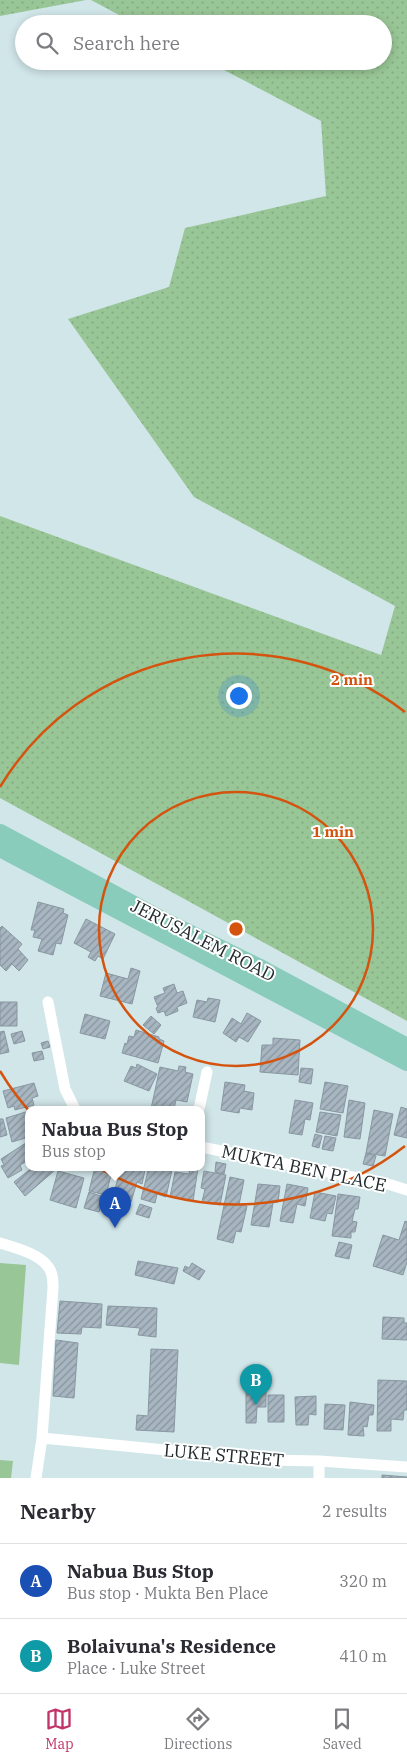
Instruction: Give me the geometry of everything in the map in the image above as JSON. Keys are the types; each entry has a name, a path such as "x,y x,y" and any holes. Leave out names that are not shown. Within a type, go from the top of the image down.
{"main road":[{"name":"JERUSALEM ROAD","path":"0,833 158,918 258,967 407,1047"},
{"name":"JERUSALEM ROAD","path":"0,848 407,1062"}],"street":[{"path":"48,1002 65,1089 74,1106"},
{"path":"200,1106 207,1072"},
{"name":"MUKTA BEN PLACE","path":"205,1148 388,1184 407,1190"},
{"path":"0,1243 39,1259 49,1268 53,1276 42,1438 36,1478"},
{"name":"LUKE STREET","path":"42,1438 268,1460 319,1461 407,1467"},
{"path":"319,1461 319,1478"}],"green space":[{"path":"0,0 86,0 0,16"},
{"path":"91,0 407,0 407,1021 0,798 0,516 381,655 395,606 194,497 68,319 169,287 185,228 326,196 321,121 224,70 392,70 392,15 119,15"},
{"path":"0,1263 26,1265 19,1365 0,1363"},
{"path":"0,1460 13,1461 11,1478 0,1478"}],"building":[{"path":"38,902 64,909 63,913 68,915 61,944 56,943 53,955 38,951 42,939 33,937 35,930 31,930"},
{"path":"86,919 115,934 103,959 98,956 95,961 88,957 91,952 74,943"},
{"path":"2,926 22,944 18,949 28,960 19,971 12,964 6,971 0,965 0,928"},
{"path":"131,968 140,971 132,1004 100,996 106,973 128,979"},
{"path":"174,984 177,993 183,991 187,1003 177,1007 178,1011 166,1016 164,1011 158,1013 154,997 165,993 163,988"},
{"path":"208,998 220,1000 215,1022 193,1017 197,1000 207,1002"},
{"path":"0,1002 17,1002 17,1026 0,1026"},
{"path":"247,1013 261,1021 248,1042 239,1037 236,1042 223,1033 232,1018 241,1024"},
{"path":"85,1014 110,1021 105,1039 80,1033"},
{"path":"151,1016 161,1025 154,1034 143,1025"},
{"path":"136,1030 159,1037 159,1039 164,1041 158,1063 122,1053 129,1036 134,1037"},
{"path":"4,1031 9,1052 0,1054 0,1032"},
{"path":"22,1031 25,1041 14,1044 11,1034"},
{"path":"273,1038 300,1040 298,1075 260,1072 262,1045 273,1045"},
{"path":"48,1041 50,1047 43,1049 41,1043"},
{"path":"42,1051 44,1059 34,1061 32,1053"},
{"path":"137,1064 157,1074 149,1091 124,1081 131,1066 136,1068"},
{"path":"179,1066 186,1067 185,1072 193,1074 187,1102 176,1100 175,1106 152,1106 160,1067 178,1071"},
{"path":"301,1068 313,1069 311,1084 299,1082"},
{"path":"225,1082 245,1085 244,1091 254,1093 252,1110 240,1108 239,1113 221,1110"},
{"path":"325,1082 348,1086 343,1113 320,1109"},
{"path":"34,1083 38,1096 32,1098 34,1105 15,1110 14,1106 8,1108 3,1091"},
{"path":"295,1100 313,1103 310,1120 305,1119 302,1135 289,1133"},
{"path":"349,1100 365,1103 360,1139 344,1137"},
{"path":"401,1107 407,1109 407,1138 394,1135"},
{"path":"374,1110 393,1114 385,1156 366,1153"},
{"path":"25,1112 25,1138 12,1142 6,1118"},
{"path":"320,1112 341,1115 337,1136 316,1132"},
{"path":"0,1119 3,1119 7,1135 0,1137"},
{"path":"315,1134 322,1136 319,1148 312,1146"},
{"path":"325,1136 336,1138 333,1151 322,1149"},
{"path":"25,1144 25,1162 20,1165 22,1170 8,1178 1,1166 4,1165 1,1159"},
{"path":"366,1153 376,1156 373,1166 363,1164"},
{"path":"216,1162 226,1164 224,1174 215,1172"},
{"path":"28,1171 54,1171 25,1196 14,1182"},
{"path":"58,1171 84,1178 76,1208 50,1200"},
{"path":"94,1171 112,1171 106,1195 89,1191"},
{"path":"120,1171 145,1171 142,1184 137,1182 131,1202 113,1197"},
{"path":"148,1171 172,1171 166,1197 157,1194 155,1203 141,1199"},
{"path":"189,1171 198,1171 193,1201 170,1197 175,1172 189,1174"},
{"path":"204,1171 226,1175 220,1205 202,1202 205,1189 201,1188"},
{"path":"230,1177 244,1180 239,1205 247,1206 241,1232 236,1231 233,1243 217,1239"},
{"path":"258,1184 280,1186 278,1202 273,1203 269,1227 251,1225"},
{"path":"287,1184 308,1188 305,1206 297,1204 293,1223 280,1221"},
{"path":"89,1192 104,1197 99,1212 84,1208"},
{"path":"315,1192 336,1196 332,1214 327,1213 325,1221 310,1218"},
{"path":"338,1194 360,1197 358,1209 355,1209 352,1221 357,1222 355,1232 351,1232 351,1238 332,1236"},
{"path":"140,1204 152,1208 149,1218 136,1214"},
{"path":"405,1221 407,1222 407,1262 403,1275 373,1266 383,1235 399,1240"},
{"path":"339,1242 352,1245 349,1259 335,1256"},
{"path":"138,1261 178,1268 174,1284 135,1275"},
{"path":"192,1263 205,1271 199,1280 183,1271 185,1266 189,1268"},
{"path":"60,1301 102,1304 101,1328 82,1327 81,1334 57,1333"},
{"path":"108,1306 157,1308 156,1337 138,1335 140,1328 106,1325"},
{"path":"383,1317 404,1318 404,1323 407,1323 407,1340 382,1339"},
{"path":"56,1340 78,1343 74,1398 53,1396"},
{"path":"151,1349 178,1350 174,1432 136,1430 137,1415 148,1416"},
{"path":"378,1380 407,1381 407,1410 404,1410 403,1420 391,1419 391,1431 377,1431"},
{"path":"246,1385 257,1386 257,1389 266,1390 266,1407 257,1407 256,1423 246,1423"},
{"path":"268,1395 284,1395 284,1422 268,1422"},
{"path":"316,1396 316,1415 309,1414 308,1425 296,1425 295,1397"},
{"path":"350,1402 374,1405 373,1415 369,1415 367,1427 363,1426 364,1436 348,1435"},
{"path":"325,1404 345,1405 343,1430 324,1429"},
{"path":"382,1475 407,1477 407,1478 382,1478"}],"place":[{"name":"Nabua Bus Stop","path":"115,1228"},
{"name":"Bolaivuna's Residence","path":"256,1405"}]}
